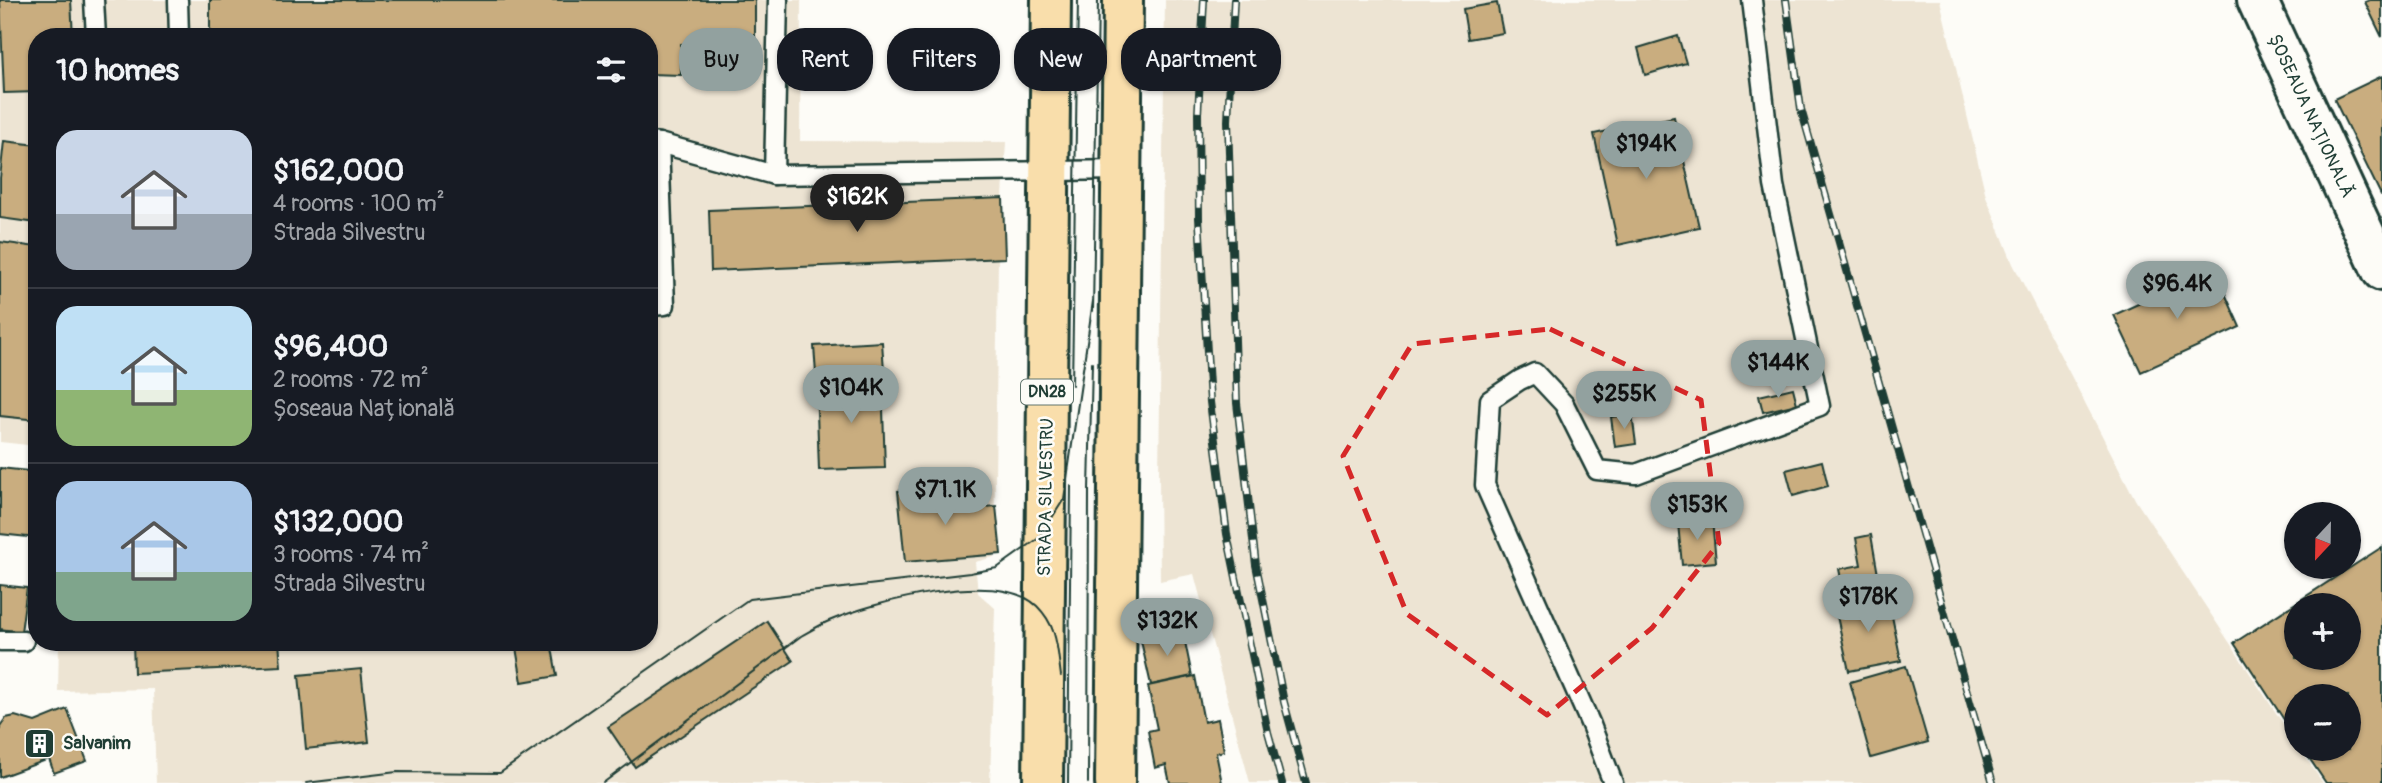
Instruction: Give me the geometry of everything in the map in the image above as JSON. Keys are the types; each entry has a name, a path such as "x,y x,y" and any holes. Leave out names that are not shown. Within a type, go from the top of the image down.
{"main road":[{"name":"STRADA SILVESTRU","path":"1043,783 1051,0"},
{"path":"1115,783 1122,0"}],"street":[{"name":"ȘOSEAUA NAȚIONALĂ","path":"2259,1 2382,271"}],"lane":[{"path":"94,0 96,28"},
{"path":"178,0 178,28"},
{"path":"774,175 778,0"},
{"path":"1613,783 1591,725 1485,485 1490,400 1535,373 1564,404 1597,470 1636,474 1820,405 1774,185 1752,0"},
{"path":"658,143 774,175 1121,170"},
{"path":"658,201 665,305 658,305"},
{"path":"0,641 24,641"}],"highlighted area":[{"path":"1550,329 1701,400 1719,543 1652,628 1547,715 1407,614 1343,456 1412,344"}],"shaded area":[{"path":"0,0 801,0 801,28 777,28 777,91 800,91 800,141 1006,142 1003,198 1005,258 998,259 994,557 975,562 978,593 995,608 990,783 156,783 153,689 58,691 59,651 658,651 658,28 28,28 28,445 0,442"},
{"path":"1165,0 1940,0 1986,196 2013,264 2136,501 2284,725 2284,761 2308,761 2323,783 1250,783 1194,574 1160,581 1164,91 1281,91 1281,28 1165,28"}],"building":[{"path":"0,0 71,0 73,28 28,28 28,92 4,93"},
{"path":"210,0 755,0 755,28 679,28 679,75 658,74 658,28 210,28"},
{"path":"2382,0 2382,37 2365,2"},
{"path":"1497,3 1503,33 1468,39 1463,9"},
{"path":"1678,36 1686,63 1645,75 1638,48"},
{"path":"2382,76 2382,195 2381,195 2334,99"},
{"path":"1674,117 1699,227 1618,245 1594,134"},
{"path":"4,141 28,144 28,222 0,218"},
{"path":"1003,198 1005,258 711,271 709,210"},
{"path":"0,242 28,246 28,419 0,416"},
{"path":"2214,269 2240,327 2141,372 2114,315"},
{"path":"882,342 884,370 816,374 814,346"},
{"path":"882,380 885,468 819,470 816,382"},
{"path":"1793,388 1797,404 1763,412 1759,396"},
{"path":"1632,414 1636,444 1615,447 1611,417"},
{"path":"1822,461 1828,486 1793,496 1786,470"},
{"path":"0,468 28,471 28,537 0,534"},
{"path":"946,486 948,510 996,506 1001,554 905,562 898,491"},
{"path":"1712,520 1716,562 1682,565 1678,523"},
{"path":"1871,535 1880,586 1844,593 1839,569 1861,565 1856,538"},
{"path":"2382,547 2382,783 2326,783 2311,761 2361,761 2361,684 2284,684 2284,720 2234,643 2284,611 2284,670 2361,670 2361,593 2311,593 2333,579 2361,579 2361,561"},
{"path":"0,585 27,588 21,632 0,629"},
{"path":"1888,596 1901,661 1849,671 1835,607"},
{"path":"767,621 793,661 635,767 608,727"},
{"path":"1183,632 1192,676 1151,685 1141,641"},
{"path":"133,651 280,651 281,666 134,673"},
{"path":"517,651 553,651 557,676 522,682"},
{"path":"1906,666 1928,742 1871,758 1850,682"},
{"path":"361,669 369,742 306,749 299,675"},
{"path":"1195,676 1204,722 1218,719 1224,751 1216,753 1222,783 1170,783 1166,765 1155,768 1148,731 1157,729 1148,686"},
{"name":"Salvanim","path":"67,709 87,761 54,773 49,759 0,777 0,726 6,718 15,716 35,722"}],"tram line":[{"path":"1072,385 1078,0"},
{"path":"1093,311 1098,0"},
{"path":"306,783 397,772 500,773 749,599 997,568 1039,538 1064,499 1093,301"},
{"path":"1088,783 1092,363"},
{"path":"1068,783 1071,486"},
{"path":"603,783 801,636 849,613 904,598 966,589 994,590 1019,595 1037,606 1049,622 1055,638 1061,676"}],"railway":[{"path":"1204,0 1198,114 1199,218 1210,402 1227,534 1268,732 1282,783"},
{"path":"1234,0 1228,121 1237,403 1256,565 1284,702 1306,783"},
{"path":"1786,0 1801,109 1993,783"}],"place":[{"name":"Salvanim","path":"40,743"}]}
